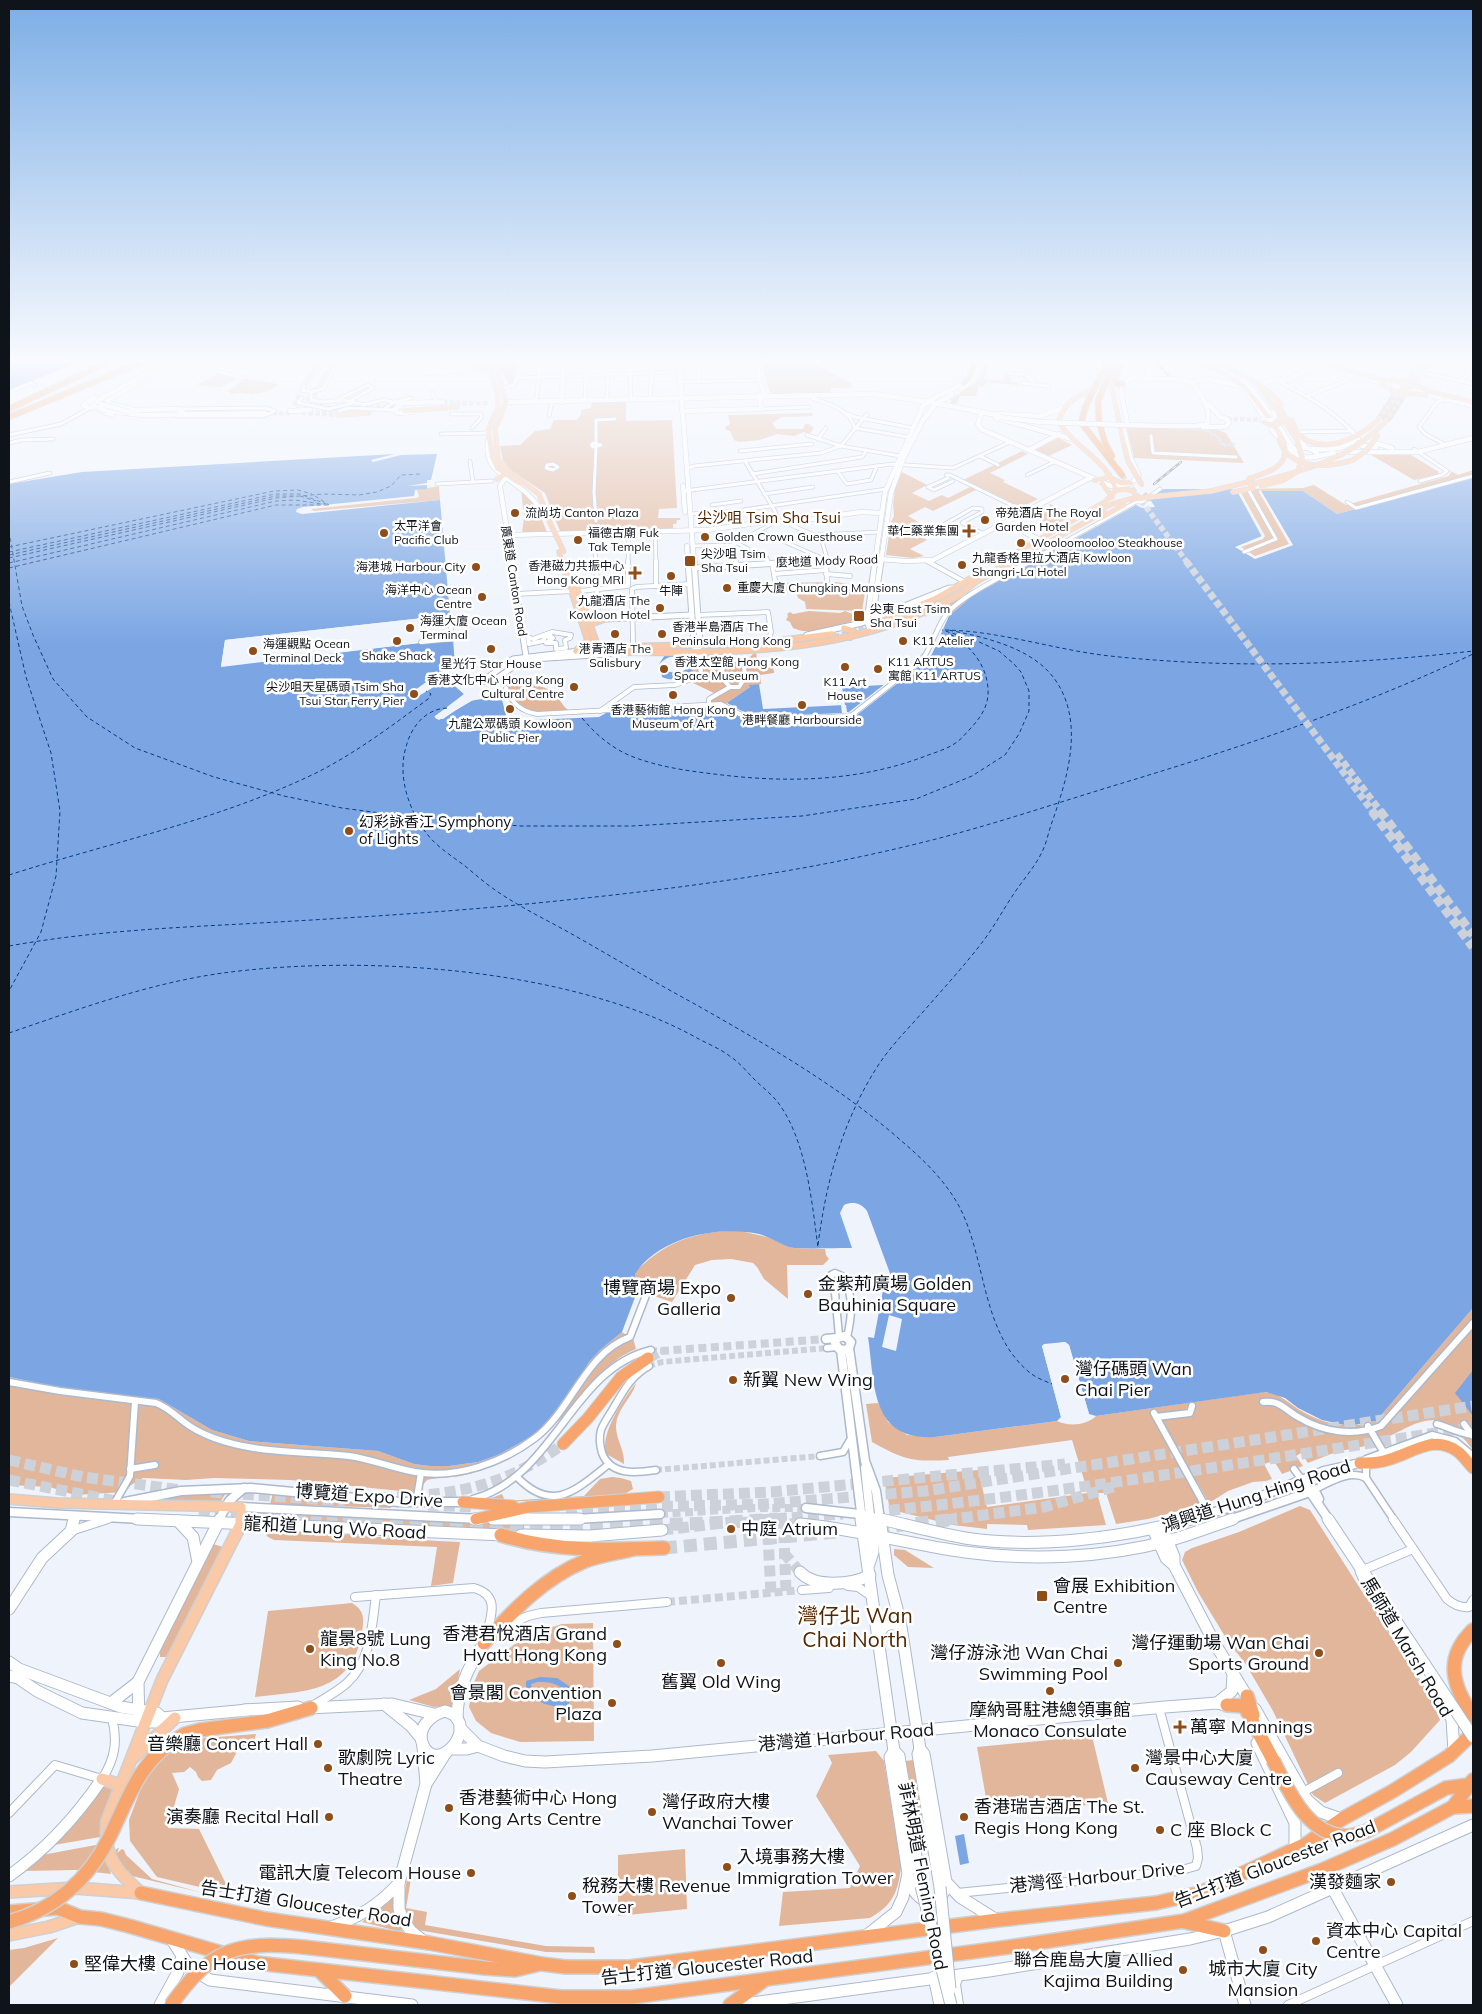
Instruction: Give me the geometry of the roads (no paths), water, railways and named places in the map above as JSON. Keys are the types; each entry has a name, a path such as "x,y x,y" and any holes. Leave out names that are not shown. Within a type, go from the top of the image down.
{"highway":[{"path":"1109,457 1124,474 1113,457"},
{"path":"563,1444 588,1418 618,1378 632,1366 649,1358"},
{"path":"1363,1464 1388,1459 1436,1443 1449,1445 1460,1452 1473,1468"},
{"path":"476,1519 528,1507 659,1497"},
{"path":"463,1502 528,1507"},
{"path":"501,1535 533,1545 563,1548 664,1548"},
{"path":"484,1643 516,1608 564,1572 584,1561 634,1549"},
{"path":"1469,1634 1455,1654 1454,1672 1460,1694 1473,1716"},
{"path":"1247,1696 1257,1727 1289,1793 1312,1822 1330,1832 1343,1836 1355,1835 1446,1788 1471,1783"},
{"path":"1222,1704 1242,1706 1257,1727"},
{"path":"9,1922 41,1911 77,1884 101,1853 134,1781 145,1765 164,1745 185,1734 200,1730 267,1721 311,1708"},
{"name":"告士打道 Gloucester Road","path":"141,1893 187,1904 325,1929 429,1943 542,1964 566,1967 629,1967 998,1920 1156,1903 1200,1893 1295,1850 1330,1829 1342,1819 1393,1791 1454,1753 1473,1733"},
{"name":"告士打道 Gloucester Road","path":"9,1912 58,1908 80,1917 101,1919 257,1963 561,1997 632,1997 763,1981 1184,1921 1322,1870 1393,1839 1454,1807 1471,1783"},
{"path":"1454,1807 1473,1806"},
{"path":"1184,1921 1224,1932"},
{"path":"171,2005 194,1975 210,1960 226,1950 243,1945 303,1947 515,1970 542,1964"},
{"path":"319,1970 346,1996"},
{"path":"730,2005 763,1981"}],"main road":[{"path":"488,457 492,467 526,492 542,510"},
{"path":"493,457 498,468 530,490 537,499 562,552 598,649"},
{"path":"498,457 509,472 538,494 549,525"},
{"path":"684,457 698,648"},
{"path":"685,457 686,491 690,514 688,530 694,568 695,615"},
{"path":"870,620 874,607 900,457"},
{"path":"873,630 868,612 886,489 904,457"},
{"path":"1044,457 1115,488 1130,490 1136,496 1142,490 1142,485 1127,457"},
{"path":"1095,457 1114,479 1121,483 1131,483"},
{"path":"1115,488 1137,480 1139,474 1130,457"},
{"path":"1218,490 1262,475 1282,464 1286,457"},
{"path":"1294,457 1305,462 1329,466 1346,462 1355,457"},
{"path":"1089,518 1115,506 1134,501 1213,494 1277,482 1297,472 1302,464 1301,457"},
{"path":"1302,457 1326,463 1346,462"},
{"path":"1305,458 1311,457"},
{"path":"1051,534 1072,527 1127,499 1218,490 1250,482 1326,457"},
{"path":"1213,494 1250,485 1334,457"},
{"path":"492,467 499,469 502,465"},
{"path":"500,488 501,482 509,472"},
{"path":"1092,479 1105,480 1109,474"},
{"path":"495,480 504,477"},
{"name":"麼地道 Mody Road","path":"694,568 876,558 927,561 939,557 1092,479"},
{"path":"900,609 887,618 888,621 899,618 956,588 1112,497 1115,488 1114,479"},
{"path":"500,488 507,482 515,484"},
{"path":"1102,483 1112,497"},
{"path":"886,489 894,487"},
{"name":"廣東道 Canton Road","path":"500,488 526,656"},
{"path":"576,591 577,604 586,620 588,641 591,649 597,653 691,652 801,646 850,637 873,630 932,604 1068,533 1079,531 1124,505"},
{"path":"507,535 714,530 859,512 882,513"},
{"path":"1004,524 1038,541 1053,542"},
{"path":"1004,524 1038,541"},
{"path":"1068,533 1072,527"},
{"path":"1031,536 1045,537"},
{"path":"691,652 698,648 769,640 847,627 900,609 949,588 956,588"},
{"path":"874,607 879,612 889,612"},
{"path":"847,627 868,612"},
{"path":"586,620 695,615"},
{"path":"847,627 853,631 850,637"},
{"path":"748,642 781,642 833,635 800,642 764,645 753,649"},
{"path":"576,651 588,641"},
{"path":"622,652 528,660 513,666 493,683 483,682 484,679 508,661 526,656 591,649 633,647 724,650"},
{"path":"826,1343 841,1343 859,1514 866,1532"},
{"name":"菲林明道 Fleming Road","path":"841,1343 865,1461 875,1485 875,1518 883,1535 889,1581 902,1633 940,1887 953,2005"},
{"name":"鴻興道 Hung Hing Road","path":"883,1535 956,1550 1007,1556 1068,1554 1158,1543 1169,1541 1307,1488 1331,1469 1363,1464"},
{"path":"110,1703 138,1682 226,1507 232,1497 244,1488"},
{"name":"博覽道 Expo Drive","path":"114,1504 181,1491 244,1488 277,1489 416,1503 463,1502"},
{"name":"鴻興道 Hung Hing Road","path":"875,1518 947,1535 1002,1541 1082,1538 1158,1528 1239,1505 1283,1489 1307,1488"},
{"name":"馬師道 Marsh Road","path":"1307,1488 1473,1737"},
{"name":"龍和道 Lung Wo Road","path":"9,1499 57,1503 241,1507 476,1519 576,1518 660,1514"},
{"path":"141,1893 116,1871 106,1849 107,1821 131,1760 143,1716 241,1524 241,1507"},
{"path":"806,1508 859,1514 875,1518 866,1532"},
{"name":"龍和道 Lung Wo Road","path":"9,1512 75,1517 501,1535 590,1536 662,1530"},
{"path":"9,1609 42,1558 71,1531 75,1517"},
{"path":"177,1521 193,1537 198,1562"},
{"path":"800,1524 883,1535"},
{"path":"1158,1528 1169,1541 1174,1557 1174,1565"},
{"path":"1158,1528 1158,1543 1166,1558 1174,1565 1234,1675 1302,1793 1321,1812 1342,1819"},
{"name":"菲林明道 Fleming Road","path":"866,1532 873,1552 869,1569 891,1732 924,1900 953,2005"},
{"path":"800,1572 810,1580 817,1581 860,1580 869,1569"},
{"name":"馬師道 Marsh Road","path":"1361,1571 1372,1595 1452,1720 1454,1728 1454,1753"},
{"path":"877,1637 882,1627 890,1623 898,1626 902,1633"},
{"path":"429,1943 411,1932 403,1920 399,1909 399,1883 426,1784 458,1740 457,1701 462,1680 472,1660 484,1643"},
{"path":"9,1662 19,1669 110,1703 154,1722 162,1718 248,1710"},
{"path":"1234,1675 1232,1691 1222,1704 1237,1709 1245,1717 1296,1828 1295,1850"},
{"path":"9,1676 18,1678 37,1692 82,1713 112,1718 143,1716"},
{"path":"138,1682 143,1716"},
{"path":"194,1715 270,1708 311,1708 363,1703 405,1705 414,1710 434,1714"},
{"path":"384,1704 411,1726 433,1755 449,1752"},
{"name":"港灣道 Harbour Road","path":"459,1724 478,1746 511,1758 545,1762 652,1756 1159,1707 1222,1704"},
{"path":"426,1784 422,1742 424,1725 434,1714 440,1712 448,1712 459,1724"},
{"path":"162,1718 174,1718"},
{"path":"131,1760 174,1718"},
{"name":"港灣道 Harbour Road","path":"449,1752 478,1746"},
{"name":"菲林明道 Fleming Road","path":"919,1751 924,1754 946,1882 955,1893 998,1920"},
{"name":"菲林明道 Fleming Road","path":"863,1938 896,1912 903,1897 908,1874 890,1757 896,1754"},
{"path":"9,1876 42,1853 102,1778 120,1785"},
{"path":"742,2005 934,1977 960,1976 1224,1932 1268,1917 1473,1826"},
{"path":"908,1874 915,1894 927,1902 942,1896 946,1890 946,1882"},
{"path":"325,1929 368,1912 383,1902 399,1883"},
{"path":"9,1892 69,1887 107,1888 141,1893"},
{"path":"1333,1889 1397,2005"},
{"path":"9,1935 49,1927 80,1917"},
{"path":"1224,1932 1245,2005"},
{"path":"172,1940 181,1960 199,1976 210,1980 346,1996 371,2003 412,2005"},
{"path":"160,2005 178,1972 181,1960"},
{"name":"菲林明道 Fleming Road","path":"934,1977 940,2005"},
{"path":"170,1987 178,1982 184,1986 182,2000"}],"street":[{"path":"595,457 594,492 596,521"},
{"path":"686,467 783,457"},
{"path":"752,474 862,457"},
{"path":"686,491 877,466 900,464 944,468 957,467 978,457"},
{"path":"982,457 998,465"},
{"path":"1422,457 1445,473 1422,482"},
{"path":"470,461 472,482"},
{"path":"735,544 776,521 776,515 772,507 745,461"},
{"path":"1027,475 1054,462"},
{"path":"838,472 847,484 871,480 877,466"},
{"path":"800,467 805,476"},
{"path":"944,468 947,477 953,481 934,490 928,488 947,477 950,476 1026,512"},
{"path":"9,482 50,473"},
{"path":"1347,502 1356,508 1473,476"},
{"path":"438,484 495,480"},
{"path":"764,494 813,487"},
{"path":"690,514 772,507 886,489"},
{"path":"506,688 512,703 530,713 545,714 724,705 753,721 852,715 922,660 930,649 946,615 970,596 1136,502 1142,502 1160,489"},
{"path":"1244,552 1276,539 1248,489"},
{"path":"712,505 741,501"},
{"path":"732,503 736,511"},
{"path":"937,529 973,508 982,509 982,512 963,522 965,524"},
{"path":"954,520 984,534"},
{"path":"790,522 791,525 821,538 826,560 827,581"},
{"path":"655,531 656,586"},
{"path":"760,531 826,560"},
{"path":"516,594 598,590 628,586 629,532"},
{"path":"815,536 830,533 879,532"},
{"path":"594,544 601,618"},
{"path":"735,544 737,566"},
{"path":"692,546 735,544 748,549"},
{"path":"1040,548 1048,552"},
{"path":"752,551 767,558 774,574 778,591"},
{"path":"927,561 965,582"},
{"path":"1011,562 1021,567"},
{"path":"596,568 629,566"},
{"path":"774,574 826,572 850,576"},
{"path":"633,647 631,591 633,588 692,584"},
{"path":"695,615 768,612 771,632 769,640"},
{"path":"421,642 452,639 450,621 453,621"},
{"path":"552,632 571,635 570,638 565,640 566,648 556,649 556,643 546,643 553,638 551,636 546,636 543,641 529,644 528,636 532,639 552,632"},
{"path":"599,711 634,687 675,686 700,676 698,648"},
{"path":"709,706 709,699 730,687 738,687 744,680 744,666 739,660 728,660 722,665 723,679 730,687"},
{"path":"835,1273 844,1277 849,1289 851,1318 841,1343 835,1293 829,1280 831,1275 835,1273"},
{"path":"9,1382 134,1401 156,1402 202,1433 239,1446 370,1458 421,1473 445,1474 484,1467 533,1439 550,1425 603,1355 623,1338 630,1337 650,1285"},
{"path":"1263,1402 1272,1400 1280,1402 1297,1416 1322,1428 1339,1432 1381,1426 1473,1323"},
{"name":"博覽道 Expo Drive","path":"463,1502 484,1497 517,1477 543,1450 607,1372 630,1356 649,1358"},
{"path":"649,1358 627,1385 602,1429 600,1444 603,1455 613,1468 626,1472 656,1470"},
{"path":"114,1504 129,1480 134,1401"},
{"path":"1192,1406 1190,1413 1155,1415 1208,1513"},
{"path":"1437,1424 1449,1428 1456,1434 1473,1436"},
{"path":"1464,1424 1473,1436"},
{"path":"1369,1429 1384,1453"},
{"name":"鴻興道 Hung Hing Road","path":"1363,1464 1365,1460 1423,1437 1438,1435 1459,1443 1473,1456"},
{"path":"820,1456 842,1454 848,1448 851,1439"},
{"path":"517,1477 524,1487 534,1494 564,1494 575,1490 609,1464"},
{"path":"1363,1464 1366,1478 1450,1602 1463,1608 1468,1606 1473,1600"},
{"path":"130,1470 155,1465"},
{"path":"1294,1470 1307,1488"},
{"path":"416,1503 421,1473"},
{"name":"鴻興道 Hung Hing Road","path":"1307,1488 1350,1475 1360,1474 1366,1478"},
{"path":"71,1531 111,1518"},
{"path":"1361,1571 1413,1549"},
{"path":"802,1590 852,1586 860,1588 872,1596"},
{"path":"354,1597 480,1588 489,1596 492,1607 484,1643"},
{"path":"311,1708 346,1684 360,1666 370,1642 376,1595"},
{"path":"484,1643 507,1625 541,1613 667,1602"},
{"name":"港灣徑 Harbour Drive","path":"955,1893 1178,1871 1196,1866 1198,1858 1197,1848 1159,1707"},
{"path":"9,1813 55,1765 102,1778 114,1756 117,1742 112,1718"},
{"path":"1302,1793 1338,1772"},
{"path":"1288,2005 1473,1921"},
{"name":"菲林明道 Fleming Road","path":"959,2005 956,1984 960,1976"},
{"path":"182,2000 196,1982 210,1980"},
{"path":"946,2005 953,2005"}],"water":[{"path":"343,457 383,457 371,460 373,462 393,457 436,457 431,480 427,480 427,483 407,486 427,485 427,489 415,490 414,496 303,507 297,509 296,512 302,514 440,500 450,615 225,640 221,666 453,639 455,665 440,672 407,696 415,698 447,679 464,694 434,717 443,719 469,701 482,699 489,694 501,696 507,719 510,721 599,717 606,713 721,707 750,687 749,685 759,684 763,709 845,705 842,687 884,685 918,659 927,648 931,638 930,634 933,634 942,613 949,616 972,596 1136,505 1142,508 1155,507 1149,498 1164,489 1236,489 1262,537 1236,547 1255,559 1293,545 1261,491 1303,491 1337,514 1473,478 1473,1308 1376,1421 1349,1426 1322,1420 1298,1408 1285,1398 1266,1392 1096,1416 1089,1414 1069,1345 1065,1342 1042,1346 1061,1417 1057,1421 935,1437 914,1436 898,1430 887,1420 875,1390 868,1337 874,1338 884,1285 881,1279 891,1276 867,1211 862,1206 854,1203 844,1205 840,1213 852,1248 794,1248 759,1234 726,1231 691,1237 659,1251 646,1261 635,1274 635,1280 640,1284 622,1332 589,1362 568,1397 548,1422 532,1436 498,1455 478,1462 449,1466 430,1466 414,1464 378,1451 249,1441 212,1430 159,1399 78,1391 9,1377 9,484 82,472"},
{"path":"665,655 685,655 691,660 693,674 674,679 662,677 661,671 680,673 688,668 685,661 677,657 665,659 659,664"},
{"path":"1473,1370 1473,1416 1455,1393"},
{"path":"540,1677 557,1678 569,1686 571,1699 566,1709 545,1704 528,1696 526,1681","holes":["538,1682 552,1683 562,1689 567,1697 563,1702 546,1698 533,1691 531,1684"]},
{"path":"964,1834 969,1863 960,1865 955,1836"}],"tunnel":[{"path":"1122,475 1187,562"},
{"path":"1186,561 1373,812"},
{"path":"834,637 900,618"},
{"path":"1337,754 1381,812"},
{"path":"1372,811 1473,947"},
{"path":"1380,811 1473,935"},
{"path":"661,1351 826,1339"},
{"path":"649,1366 662,1362 827,1348"},
{"path":"651,1350 661,1351"},
{"path":"648,1358 661,1351"},
{"path":"566,1509 766,1504 925,1491 1473,1406"},
{"path":"873,1512 1023,1495 1473,1427"},
{"path":"381,1498 455,1491 498,1480 519,1471 563,1444"},
{"path":"656,1470 820,1456"},
{"path":"9,1460 83,1477 181,1490"},
{"path":"659,1497 771,1492 1065,1464"},
{"path":"9,1480 116,1501"},
{"path":"946,1520 1044,1507 1116,1486"},
{"path":"211,1492 345,1501"},
{"path":"428,1505 473,1507"},
{"path":"660,1514 755,1508 806,1508"},
{"path":"199,1510 369,1520"},
{"path":"760,1520 843,1514"},
{"path":"350,1519 369,1520"},
{"path":"760,1520 778,1519"},
{"path":"876,1528 957,1519"},
{"path":"369,1520 564,1526 617,1526 760,1520"},
{"path":"662,1530 733,1522 757,1523"},
{"path":"757,1523 800,1524"},
{"path":"757,1523 766,1532 768,1538 771,1593"},
{"path":"785,1554 784,1539 792,1524"},
{"path":"664,1548 836,1532"},
{"path":"785,1554 800,1572"},
{"path":"785,1554 786,1591"},
{"path":"667,1602 802,1590"}],"railway":[{"path":"1154,484 1181,462"}],"place":[{"name":"流尚坊 Canton Plaza","path":"515,513"},
{"name":"帝苑酒店 The Royal Garden Hotel","path":"985,520"},
{"name":"華仁藥業集團","path":"969,531"},
{"name":"太平洋會 Pacific Club","path":"384,533"},
{"name":"Golden Crown Guesthouse","path":"705,537"},
{"name":"福德古廟 Fuk Tak Temple","path":"578,540"},
{"name":"Wooloomooloo Steakhouse","path":"1021,543"},
{"name":"尖沙咀 Tsim Sha Tsui","path":"690,561"},
{"name":"九龍香格里拉大酒店 Kowloon Shangri-La Hotel","path":"962,565"},
{"name":"海港城 Harbour City","path":"476,567"},
{"name":"香港磁力共振中心 Hong Kong MRI","path":"635,573"},
{"name":"牛陣","path":"671,576"},
{"name":"重慶大廈 Chungking Mansions","path":"727,588"},
{"name":"海洋中心 Ocean Centre","path":"482,597"},
{"name":"九龍酒店 The Kowloon Hotel","path":"660,608"},
{"name":"尖東 East Tsim Sha Tsui","path":"859,616"},
{"name":"海運大廈 Ocean Terminal","path":"410,628"},
{"name":"港青酒店 The Salisbury","path":"615,634"},
{"name":"香港半島酒店 The Peninsula Hong Kong","path":"662,634"},
{"name":"Shake Shack","path":"397,641"},
{"name":"K11 Atelier","path":"903,641"},
{"name":"星光行 Star House","path":"491,649"},
{"name":"海運觀點 Ocean Terminal Deck","path":"253,651"},
{"name":"K11 Art House","path":"845,667"},
{"name":"香港太空館 Hong Kong Space Museum","path":"664,669"},
{"name":"K11 ARTUS 寓館 K11 ARTUS","path":"878,669"},
{"name":"香港文化中心 Hong Kong Cultural Centre","path":"574,687"},
{"name":"尖沙咀天星碼頭 Tsim Sha Tsui Star Ferry Pier","path":"414,694"},
{"name":"香港藝術館 Hong Kong Museum of Art","path":"673,695"},
{"name":"港畔餐廳 Harbourside","path":"802,705"},
{"name":"九龍公眾碼頭 Kowloon Public Pier","path":"510,709"},
{"name":"幻彩詠香江 Symphony of Lights","path":"349,831"},
{"name":"金紫荊廣場 Golden Bauhinia Square","path":"808,1294"},
{"name":"博覽商場 Expo Galleria","path":"731,1298"},
{"name":"灣仔碼頭 Wan Chai Pier","path":"1065,1379"},
{"name":"新翼 New Wing","path":"733,1380"},
{"name":"中庭 Atrium","path":"731,1529"},
{"name":"會展 Exhibition Centre","path":"1042,1596"},
{"name":"香港君悅酒店 Grand Hyatt Hong Kong","path":"617,1644"},
{"name":"龍景8號 Lung King No.8","path":"310,1649"},
{"name":"灣仔運動場 Wan Chai Sports Ground","path":"1319,1653"},
{"name":"舊翼 Old Wing","path":"721,1663"},
{"name":"灣仔游泳池 Wan Chai Swimming Pool","path":"1118,1663"},
{"name":"摩納哥駐港總領事館 Monaco Consulate","path":"1050,1691"},
{"name":"會景閣 Convention Plaza","path":"612,1703"},
{"name":"萬寧 Mannings","path":"1180,1727"},
{"name":"音樂廳 Concert Hall","path":"318,1744"},
{"name":"歌劇院 Lyric Theatre","path":"328,1768"},
{"name":"灣景中心大廈 Causeway Centre","path":"1135,1768"},
{"name":"香港藝術中心 Hong Kong Arts Centre","path":"449,1808"},
{"name":"灣仔政府大樓 Wanchai Tower","path":"652,1812"},
{"name":"演奏廳 Recital Hall","path":"329,1817"},
{"name":"香港瑞吉酒店 The St. Regis Hong Kong","path":"964,1817"},
{"name":"C 座 Block C","path":"1160,1830"},
{"name":"入境事務大樓 Immigration Tower","path":"727,1867"},
{"name":"電訊大廈 Telecom House","path":"471,1873"},
{"name":"漢發麵家","path":"1391,1882"},
{"name":"稅務大樓 Revenue Tower","path":"572,1896"},
{"name":"資本中心 Capital Centre","path":"1316,1941"},
{"name":"城市大廈 City Mansion","path":"1263,1950"},
{"name":"堅偉大樓 Caine House","path":"74,1964"},
{"name":"聯合鹿島大廈 Allied Kajima Building","path":"1183,1970"}],"district":[{"name":"尖沙咀 Tsim Sha Tsui","path":"769,518"},
{"name":"灣仔北 Wan Chai North","path":"855,1628"}]}
